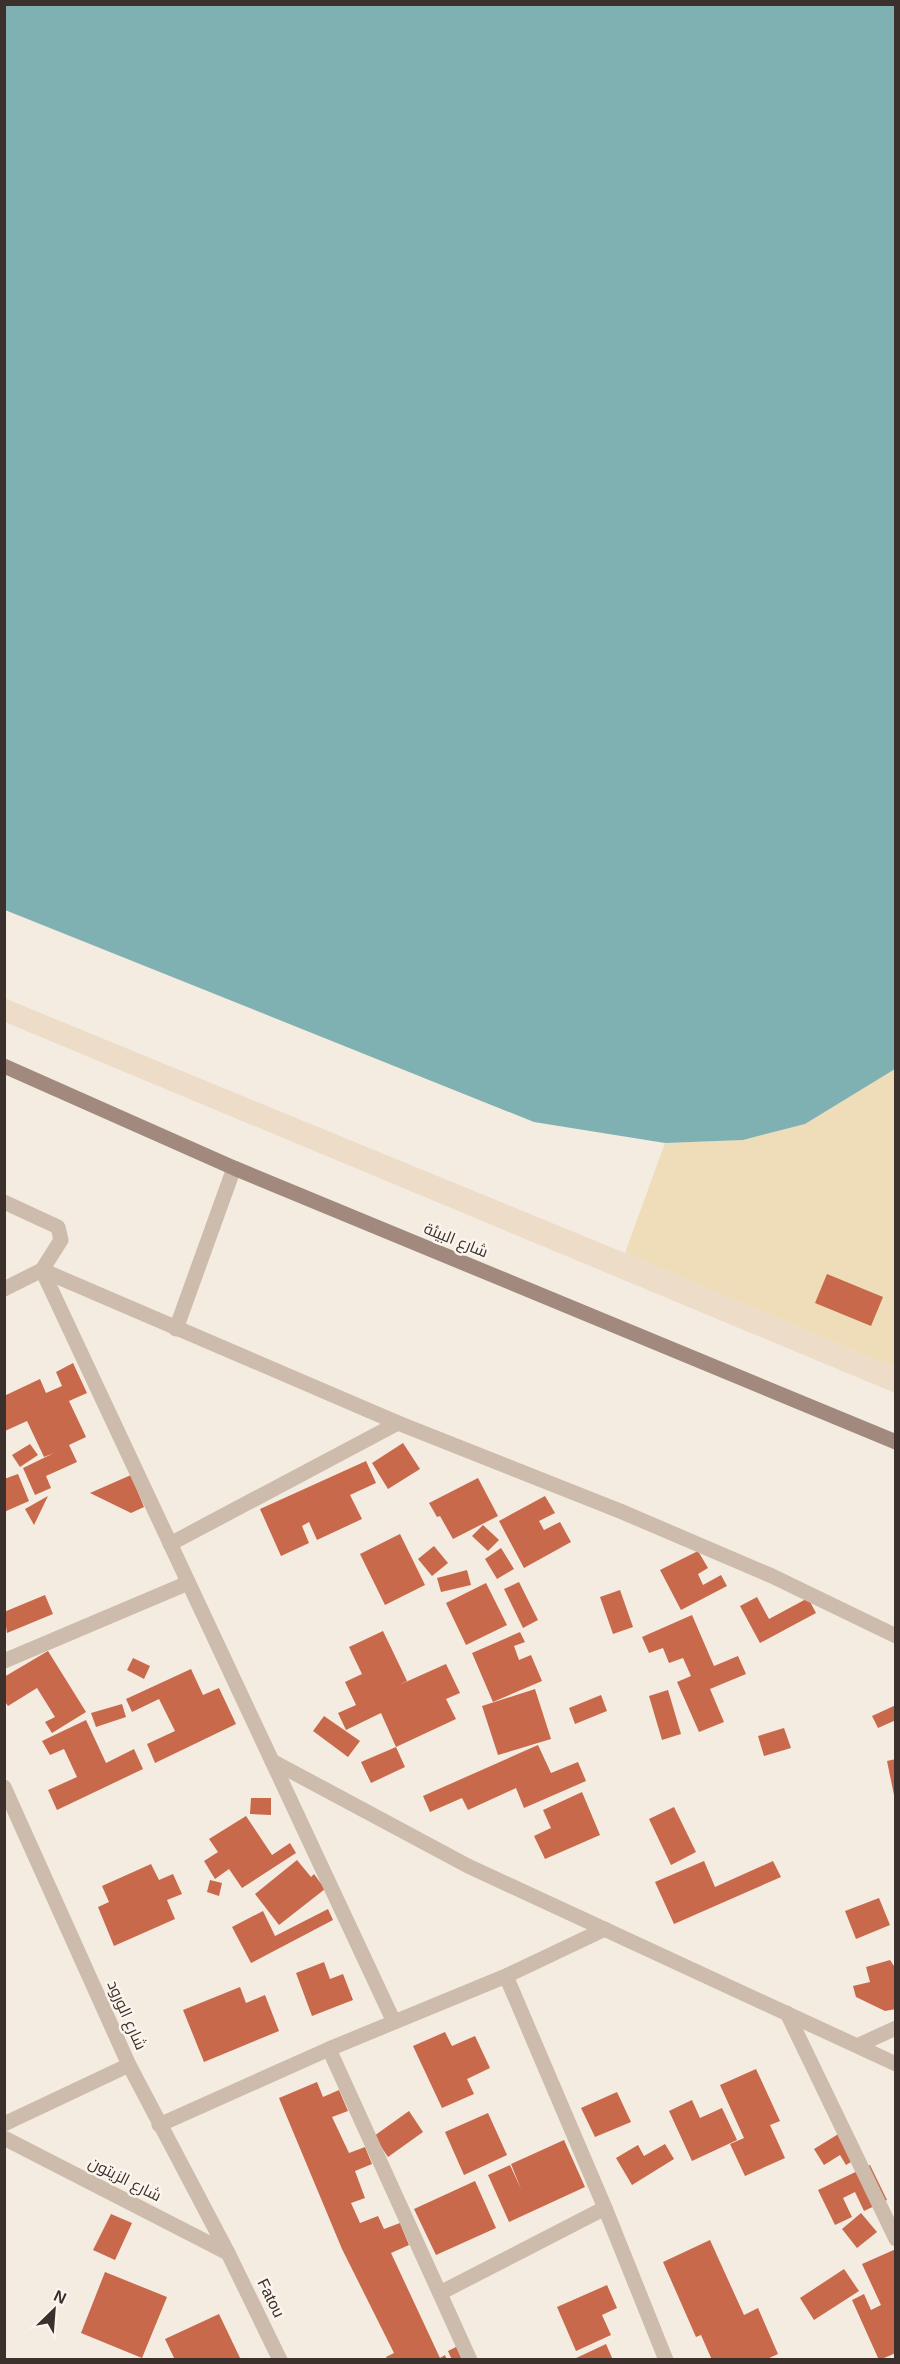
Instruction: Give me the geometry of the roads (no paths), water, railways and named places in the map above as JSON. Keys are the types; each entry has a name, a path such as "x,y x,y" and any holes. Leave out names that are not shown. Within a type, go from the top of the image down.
{"main road":[{"name":"شارع البيئة","path":"4,1066 234,1168 896,1442"}],"street":[{"path":"176,1329 234,1168"},
{"path":"4,1202 58,1227 62,1240 42,1270 4,1289"},
{"path":"42,1270 398,1424 674,1534 772,1576 896,1636"},
{"path":"42,1270 394,2022"},
{"path":"170,1544 398,1424"},
{"path":"4,1660 188,1583"},
{"path":"272,1761 468,1866 896,2064"},
{"name":"شارع الورود","path":"4,1786 129,2066 228,2253"},
{"path":"159,2125 328,2049 506,1976 605,1929"},
{"path":"506,1976 605,2208 666,2360"},
{"path":"787,2013 896,2239"},
{"path":"859,2045 896,2028"},
{"path":"328,2049 470,2360"},
{"path":"4,2124 129,2066"},
{"name":"شارع الزيتون","path":"4,2138 228,2253"},
{"path":"440,2293 605,2208"},
{"name":"Fatou","path":"228,2253 280,2360"}],"water":[{"path":"5,4 895,5 895,1069 805,1124 743,1140 665,1143 534,1122 5,910"}]}
